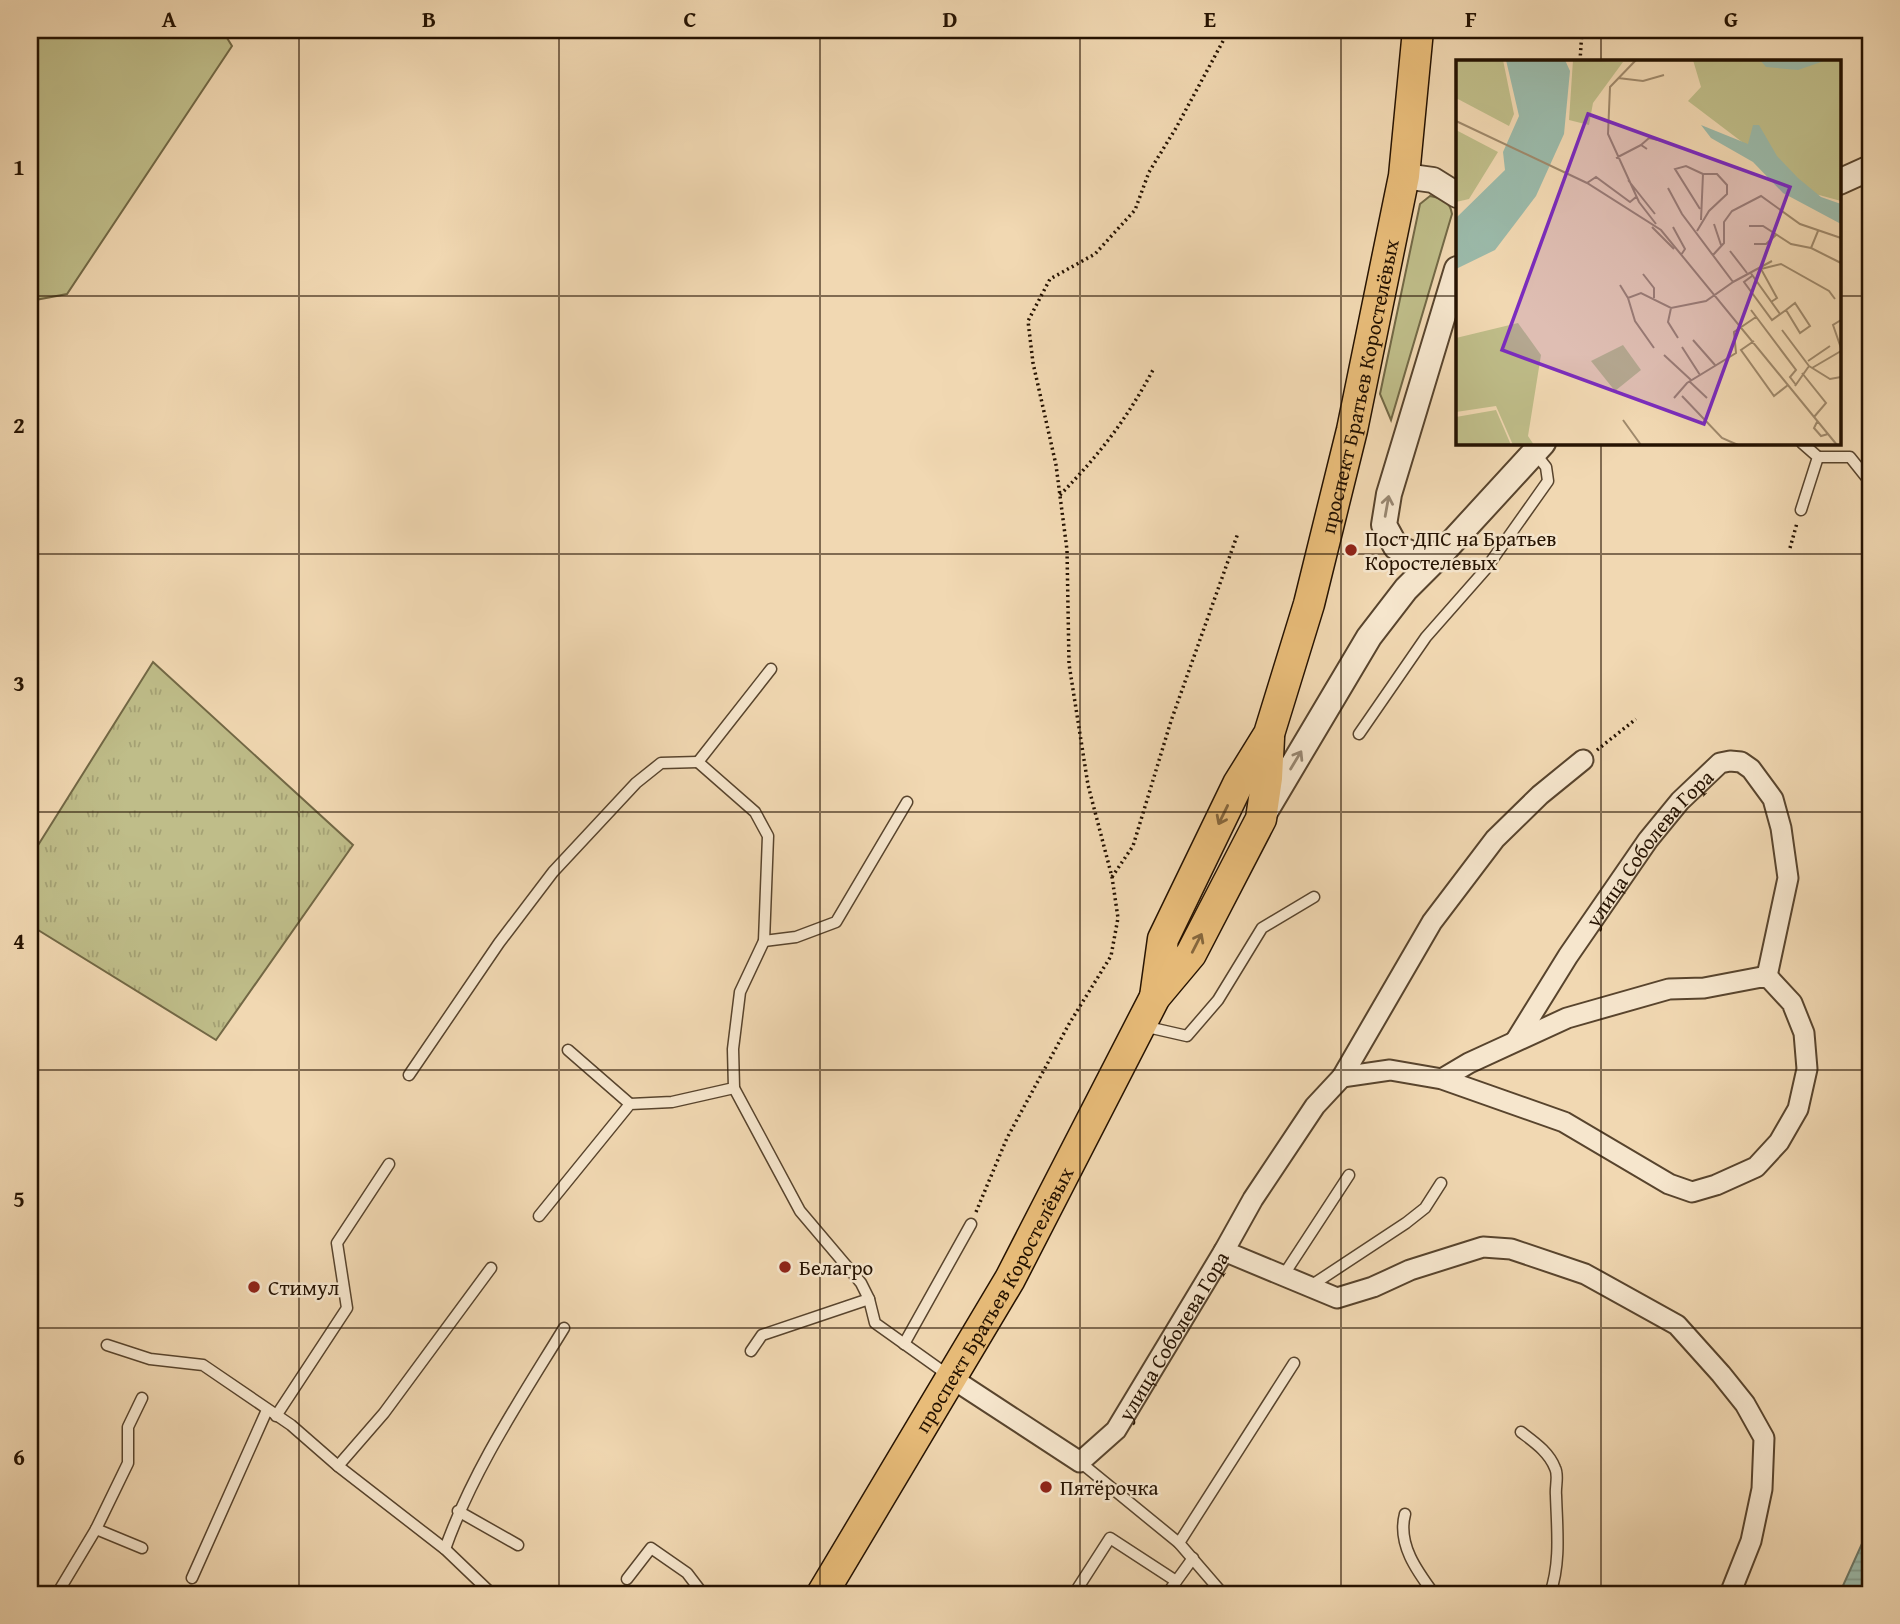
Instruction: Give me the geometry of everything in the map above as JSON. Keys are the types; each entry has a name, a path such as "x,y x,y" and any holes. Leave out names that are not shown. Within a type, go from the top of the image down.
{"main road":[{"name":"проспект Братьев Коростелёвых","path":"822,1594 1010,1279 1139,1025 1155,997 1191,954 1261,818 1267,778 1269,734 1309,604 1352,430 1404,176 1418,30"},
{"name":"проспект Братьев Коростелёвых","path":"1155,997 1163,940 1238,784 1269,734"}],"street":[{"path":"1840,183 1870,168"},
{"path":"1404,176 1433,180 1456,194"},
{"path":"1442,553 1419,557 1396,547 1384,525 1389,494 1456,271"},
{"path":"1261,818 1369,637 1406,589 1539,447"},
{"name":"улица Соболева Гора","path":"1080,1462 1116,1430 1253,1199 1307,1118 1342,1077 1432,922 1487,849 1540,795 1583,760"},
{"name":"улица Соболева Гора","path":"1516,1041 1568,956 1648,840 1681,801 1720,763 1730,761 1741,762 1751,769 1773,799 1781,828 1788,878 1767,976"},
{"path":"1342,1077 1390,1070 1441,1079 1524,1106 1564,1122 1669,1184 1692,1192 1716,1185 1756,1167 1779,1142 1798,1109 1807,1069 1804,1034 1792,1003 1767,976 1704,988 1669,989 1567,1018 1441,1079"},
{"path":"1224,1251 1337,1298 1373,1287 1410,1270 1483,1247 1511,1249 1584,1274 1676,1325 1745,1404 1764,1438 1762,1489 1751,1541 1730,1594"},
{"path":"953,1378 1080,1462"}],"lane":[{"path":"1803,444 1818,457 1850,457 1870,482"},
{"path":"1359,734 1426,637 1485,570 1548,481 1539,447"},
{"path":"1801,510 1818,457"},
{"path":"698,762 771,669"},
{"path":"409,1075 499,943 553,872 636,783 661,763 698,762 755,812 768,836 764,941 740,992 733,1049 734,1088 800,1211 860,1283 869,1300 875,1323 953,1378"},
{"path":"764,941 796,937 836,922 907,802"},
{"path":"1139,1025 1187,1036 1219,1000 1262,928 1314,897"},
{"path":"568,1050 630,1104 672,1102 734,1088"},
{"path":"539,1216 630,1104"},
{"path":"192,1578 272,1413 347,1308 337,1243 388,1164"},
{"path":"1283,1276 1349,1175"},
{"path":"1309,1287 1406,1223 1425,1208 1441,1183"},
{"path":"904,1344 971,1224"},
{"path":"338,1466 384,1413 491,1268"},
{"path":"751,1351 762,1335 869,1300"},
{"path":"444,1549 458,1511 479,1469 564,1328"},
{"path":"107,1345 150,1359 203,1365 291,1425 338,1466 444,1549 492,1594"},
{"path":"1179,1544 1294,1363"},
{"path":"57,1594 96,1529 128,1463 128,1427 142,1398"},
{"path":"1521,1432 1542,1448 1557,1470 1559,1532 1556,1577 1550,1594"},
{"path":"1080,1462 1179,1544 1223,1594"},
{"path":"458,1511 518,1545"},
{"path":"1405,1514 1401,1527 1412,1564 1434,1594"},
{"path":"96,1529 142,1548"},
{"path":"1074,1594 1110,1538 1176,1581"},
{"path":"627,1579 651,1548 687,1573 703,1594"},
{"path":"1167,1594 1193,1558"}],"path":[{"path":"971,1224 1007,1138 1069,1024 1111,956 1118,918 1112,877 1088,785 1069,664 1067,550 1056,465 1033,363 1028,321 1050,279 1095,254 1135,211 1149,172 1176,128 1228,30"},
{"path":"1580,60 1582,30"},
{"path":"1060,495 1095,460 1133,409 1154,368"},
{"path":"1790,548 1801,510"},
{"path":"1112,877 1133,846 1171,721 1238,533"},
{"path":"1583,760 1636,719"}],"green space":[{"path":"30,30 222,30 232,46 67,294 30,301"},
{"path":"1430,196 1445,201 1452,214 1391,420 1380,394 1420,204"},
{"path":"153,662 353,845 216,1040 30,925 30,858"}],"shaded area":[{"path":"1870,1526 1870,1594 1840,1594 1841,1590"}],"place":[{"name":"Пост ДПС на Братьев Коростелевых","path":"1351,550"},
{"name":"Белагро","path":"785,1267"},
{"name":"Стимул","path":"254,1287"},
{"name":"Пятёрочка","path":"1046,1487"}]}
